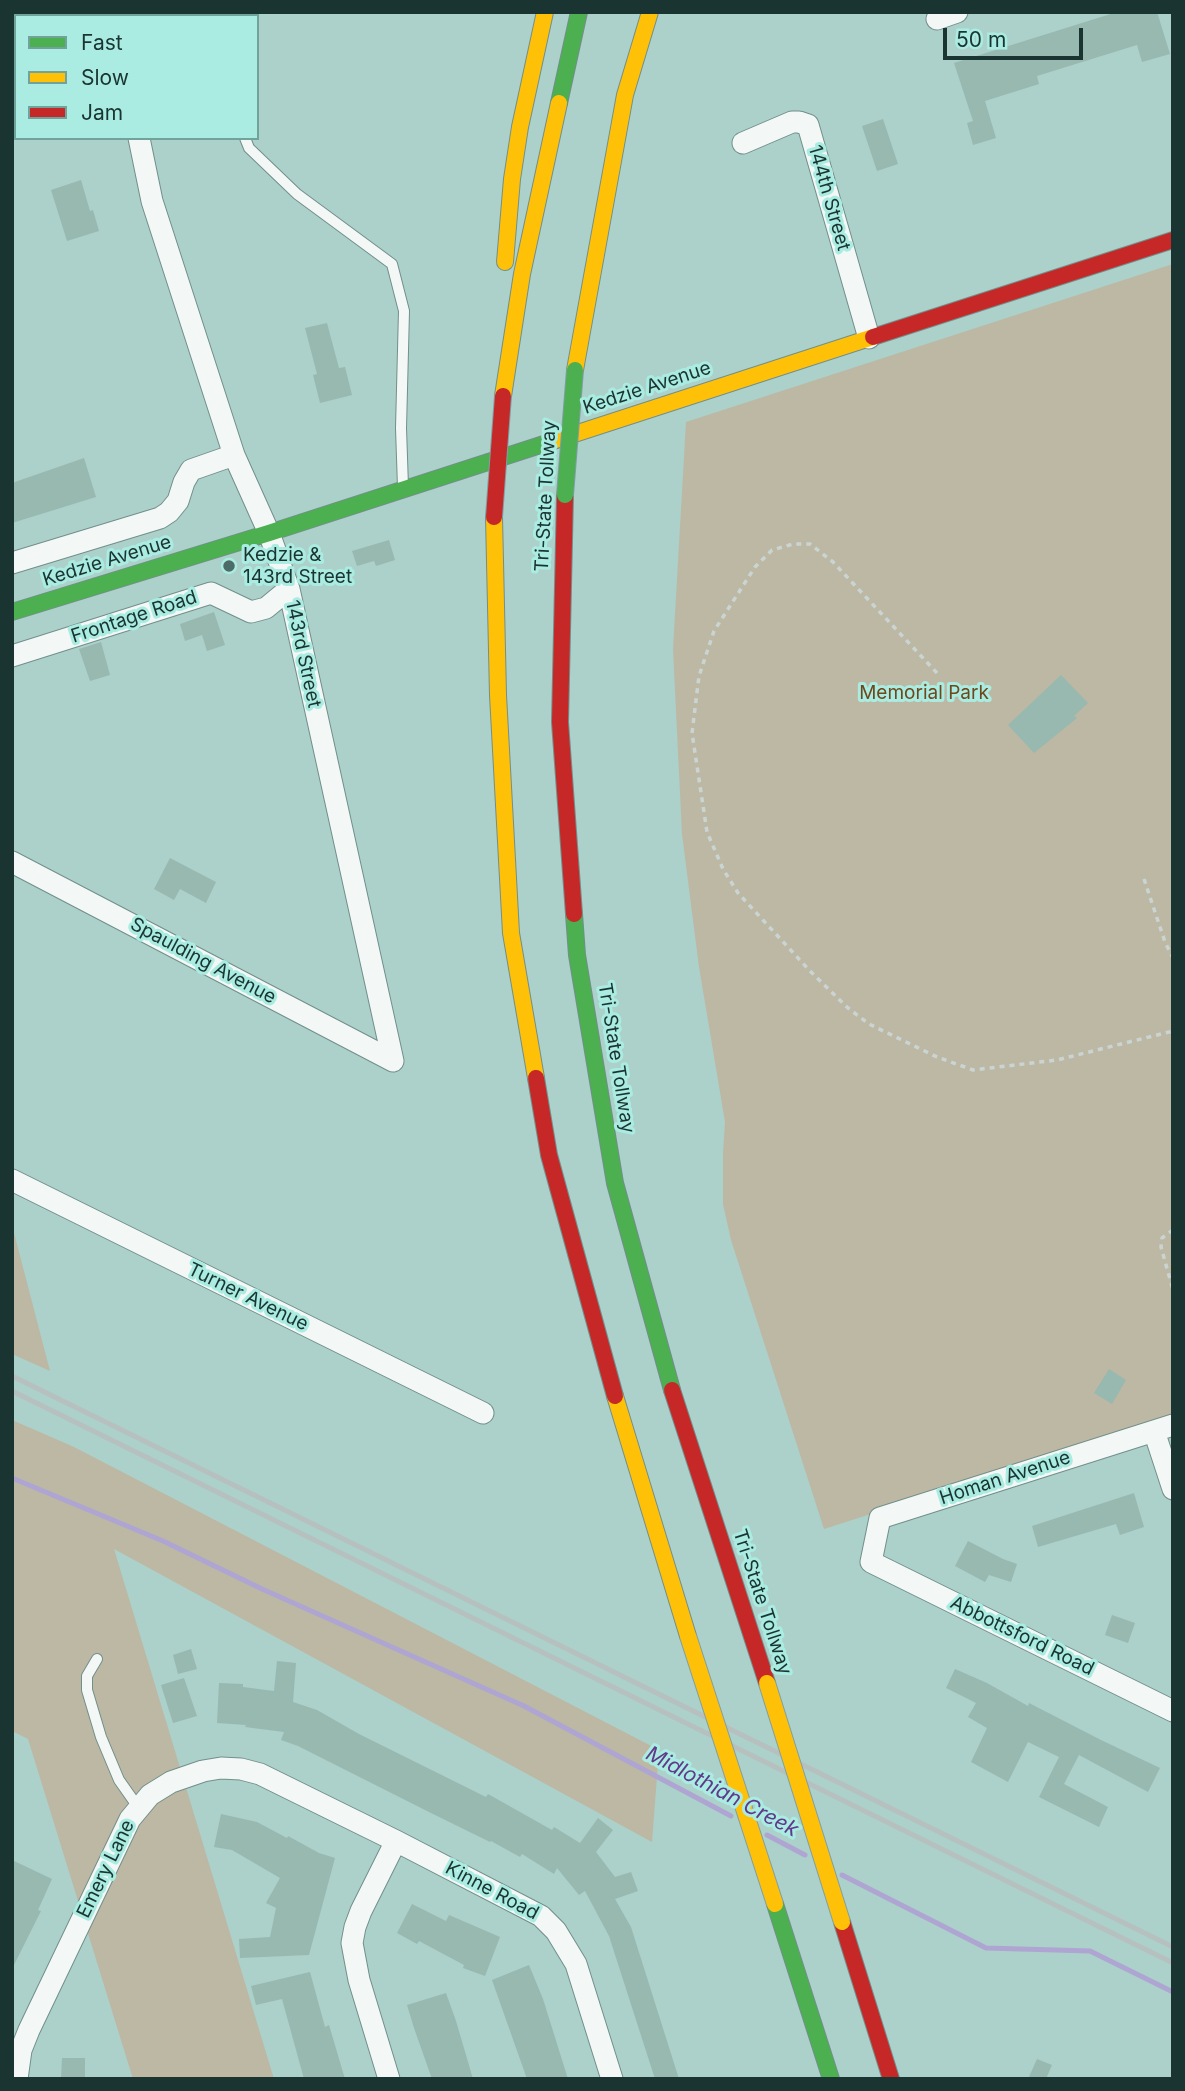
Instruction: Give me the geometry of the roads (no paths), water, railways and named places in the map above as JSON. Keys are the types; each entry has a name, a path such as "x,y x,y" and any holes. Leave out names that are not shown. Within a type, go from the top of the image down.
{"main road":[{"path":"545,12 520,127 512,179 504,281 503,396 494,517 498,695 511,933 549,1155 620,1415 688,1636 831,2079"},
{"path":"503,396 522,274 579,12"},
{"name":"Tri-State Tollway","path":"650,12 625,94 575,370 565,495 560,722 577,955 615,1183 681,1420 891,2079"},
{"path":"625,94 662,12"},
{"name":"Kedzie Avenue","path":"12,612 269,533 1173,240"}],"street":[{"name":"144th Street","path":"743,143 792,122 808,125 869,338"},
{"name":"143rd Street","path":"139,140 152,201 234,455 269,533 289,589 393,1061"},
{"path":"12,563 160,518 178,502 191,470 234,455"},
{"name":"Frontage Road","path":"12,656 211,593 251,612 266,608 289,589"},
{"name":"Spaulding Avenue","path":"12,862 393,1061"},
{"name":"Turner Avenue","path":"12,1180 483,1413"},
{"path":"1164,1428 1173,1489"},
{"name":"Homan Avenue","path":"871,1562 880,1518 1164,1428"},
{"name":"Abbottsford Road","path":"871,1562 1173,1711"},
{"name":"Emery Lane","path":"17,2079 21,2050 29,2029 125,1828 138,1807 159,1788 187,1775 220,1768 241,1769 260,1774 396,1840"},
{"path":"389,2079 359,1980 352,1943 355,1927 396,1840"},
{"name":"Kinne Road","path":"396,1840 528,1907 556,1931 576,1964 612,2079"}],"lane":[{"path":"246,140 249,148 297,194 392,264 404,312 401,428 403,489"},
{"path":"97,1659 87,1676 87,1690 119,1780 138,1807"}],"waterway":[{"name":"Midlothian Creek","path":"12,1478 163,1541 262,1589 524,1706 731,1816"},
{"name":"Midlothian Creek","path":"767,1835 805,1855"},
{"name":"Midlothian Creek","path":"842,1875 986,1948 1090,1951 1173,1992"}],"railway":[{"path":"12,1376 1173,1947"},
{"path":"12,1391 1173,1963"}],"place":[{"name":"Kedzie & 143rd Street","path":"229,566"}],"park label":[{"name":"Memorial Park","path":"924,693"}]}
